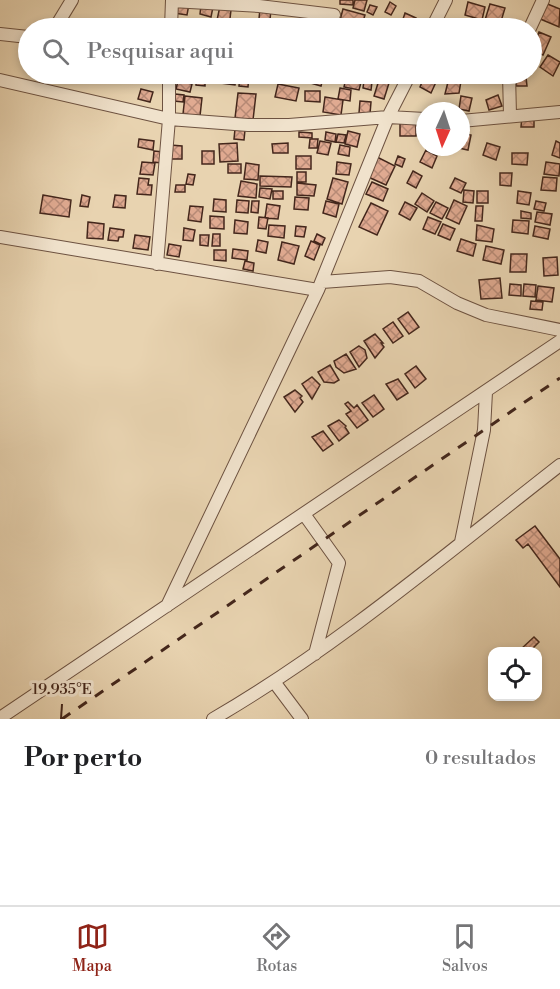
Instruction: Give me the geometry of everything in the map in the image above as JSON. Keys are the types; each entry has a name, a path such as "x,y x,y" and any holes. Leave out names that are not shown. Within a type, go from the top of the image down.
{"street":[{"path":"61,18 72,0"},
{"path":"171,18 172,0 283,4 333,15"},
{"path":"437,18 446,0"},
{"path":"535,18 543,0"},
{"path":"0,34 18,36"},
{"path":"0,80 169,119 289,125 388,117 416,119"},
{"path":"157,264 169,119 169,84"},
{"path":"166,608 320,286 388,117 405,84"},
{"path":"509,84 510,115"},
{"path":"470,120 560,112"},
{"path":"0,237 157,264 320,286 390,278 419,281 457,303 486,315 560,330"},
{"path":"0,718 6,709 166,608 560,340"},
{"path":"461,542 484,430 486,392"},
{"path":"213,719 275,683 315,654 560,465"},
{"path":"304,514 339,563 315,654"},
{"path":"275,683 302,719"}],"building":[{"path":"340,0 353,0 353,5 340,4"},
{"path":"355,0 367,0 364,11 353,8"},
{"path":"390,2 396,6 391,15 385,12"},
{"path":"468,2 485,7 482,18 465,15"},
{"path":"175,3 189,4 187,15 174,13"},
{"path":"545,3 560,9 559,27 538,18"},
{"path":"490,4 505,8 502,18 486,18"},
{"path":"201,5 213,7 211,17 200,14"},
{"path":"370,5 377,7 373,15 367,12"},
{"path":"220,6 231,10 230,18 217,18"},
{"path":"260,8 271,9 270,18 259,18"},
{"path":"343,9 365,15 364,18 341,18"},
{"path":"405,13 416,18 403,18"},
{"path":"542,33 551,37 542,55"},
{"path":"548,55 560,62 553,76 542,68"},
{"path":"177,84 192,84 190,92 176,89"},
{"path":"239,84 248,84 248,87 239,86"},
{"path":"278,84 299,88 296,101 275,97"},
{"path":"345,84 361,84 359,90 344,87"},
{"path":"364,84 372,84 371,90 363,88"},
{"path":"378,84 389,84 384,99 374,96"},
{"path":"421,84 435,84 431,93 420,87"},
{"path":"448,84 460,84 459,93 445,94"},
{"path":"340,88 351,90 350,101 338,99"},
{"path":"141,89 153,92 150,102 138,99"},
{"path":"305,91 320,91 320,102 305,101"},
{"path":"238,93 256,94 253,120 235,118"},
{"path":"175,94 184,95 183,102 174,101"},
{"path":"498,95 502,106 489,110 486,100"},
{"path":"185,96 202,98 200,116 183,114"},
{"path":"461,96 472,98 470,107 470,102 460,102"},
{"path":"325,97 343,100 341,115 323,112"},
{"path":"360,101 371,102 370,114 359,113"},
{"path":"522,116 534,116 534,127 521,127"},
{"path":"400,123 416,123 416,136 400,136"},
{"path":"235,129 245,130 244,140 234,139"},
{"path":"348,131 360,134 357,147 345,144"},
{"path":"299,132 312,133 312,138 299,137"},
{"path":"326,132 336,134 335,142 325,140"},
{"path":"338,134 346,135 344,143 336,142"},
{"path":"139,139 154,141 153,150 138,147"},
{"path":"310,139 318,139 317,148 309,148"},
{"path":"320,141 331,143 328,155 317,153"},
{"path":"556,141 560,143 560,158 552,155"},
{"path":"237,143 238,161 220,162 219,144"},
{"path":"288,143 288,153 273,153 272,144"},
{"path":"487,143 500,147 496,160 483,155"},
{"path":"170,145 182,146 182,159 169,159"},
{"path":"340,145 350,147 349,156 338,154"},
{"path":"154,151 163,152 162,163 153,162"},
{"path":"202,151 214,151 214,164 202,164"},
{"path":"512,153 528,153 527,165 512,164"},
{"path":"296,156 311,156 311,169 296,169"},
{"path":"375,156 395,166 386,185 366,176"},
{"path":"398,156 405,159 402,167 395,164"},
{"path":"423,156 437,156 432,168 420,162"},
{"path":"142,162 155,163 153,175 140,174"},
{"path":"337,162 351,164 349,175 336,174"},
{"path":"546,162 560,164 559,176 544,174"},
{"path":"246,163 259,165 258,180 244,179"},
{"path":"228,164 241,164 241,173 228,173"},
{"path":"413,171 422,176 416,188 407,183"},
{"path":"297,172 306,172 306,182 297,182"},
{"path":"500,173 512,173 511,186 500,185"},
{"path":"188,174 195,175 193,185 186,184"},
{"path":"260,176 292,177 291,187 260,186"},
{"path":"543,177 557,178 556,191 541,190"},
{"path":"139,178 149,179 148,185 152,185 151,195 137,194"},
{"path":"333,178 348,182 342,204 327,199"},
{"path":"455,178 466,183 461,193 450,188"},
{"path":"241,181 257,184 256,198 238,196"},
{"path":"372,182 388,189 383,201 366,194"},
{"path":"297,183 316,185 314,196 297,195"},
{"path":"176,185 185,185 185,192 175,192"},
{"path":"260,188 272,189 270,199 259,197"},
{"path":"464,190 474,191 473,203 463,202"},
{"path":"273,191 283,191 283,199 273,199"},
{"path":"477,191 488,191 488,203 477,203"},
{"path":"518,191 531,193 529,205 517,203"},
{"path":"422,193 434,201 427,212 415,204"},
{"path":"43,195 71,200 69,217 40,213"},
{"path":"82,195 90,197 88,207 80,206"},
{"path":"115,195 126,196 125,208 113,207"},
{"path":"295,197 309,198 308,210 294,209"},
{"path":"214,199 226,200 226,212 213,211"},
{"path":"237,200 249,201 248,213 236,212"},
{"path":"454,200 467,206 459,224 446,218"},
{"path":"252,201 259,201 258,213 251,212"},
{"path":"326,201 339,204 336,217 323,213"},
{"path":"536,201 546,203 544,211 534,209"},
{"path":"405,202 417,208 410,220 399,214"},
{"path":"436,202 448,208 442,219 430,213"},
{"path":"371,203 388,211 377,235 359,227"},
{"path":"267,204 280,206 278,219 265,218"},
{"path":"190,206 203,207 201,222 188,220"},
{"path":"476,206 483,206 482,221 475,221"},
{"path":"521,211 531,213 531,219 521,218"},
{"path":"537,212 552,214 550,225 535,222"},
{"path":"210,216 224,217 224,229 210,228"},
{"path":"259,217 268,218 266,229 258,228"},
{"path":"428,217 441,222 435,234 423,229"},
{"path":"235,220 248,222 247,234 234,233"},
{"path":"513,220 529,221 528,234 512,232"},
{"path":"88,222 104,224 103,239 87,238"},
{"path":"443,224 455,229 450,240 438,235"},
{"path":"269,225 285,226 284,238 268,236"},
{"path":"477,225 494,229 492,242 476,240"},
{"path":"296,226 306,227 304,237 295,236"},
{"path":"535,226 550,229 548,239 533,236"},
{"path":"110,228 124,230 123,237 119,237 118,241 108,240"},
{"path":"184,228 195,230 193,241 183,240"},
{"path":"213,234 220,234 220,246 212,246"},
{"path":"317,234 325,238 322,245 314,241"},
{"path":"135,235 150,237 148,250 133,248"},
{"path":"200,235 209,235 208,246 200,245"},
{"path":"461,239 476,244 473,256 457,251"},
{"path":"258,240 268,242 266,253 256,251"},
{"path":"311,241 320,245 314,260 305,256"},
{"path":"282,242 299,246 294,264 278,260"},
{"path":"169,244 181,246 179,257 167,255"},
{"path":"486,246 504,250 501,264 483,260"},
{"path":"233,249 248,251 247,260 232,258"},
{"path":"214,250 226,250 226,261 214,260"},
{"path":"511,254 527,254 526,272 510,272"},
{"path":"557,257 558,275 544,276 543,258"},
{"path":"245,261 254,263 253,271 243,269"},
{"path":"500,278 502,298 481,299 479,280"},
{"path":"510,284 521,285 521,296 509,295"},
{"path":"524,284 536,285 535,297 523,296"},
{"path":"538,286 554,288 552,302 536,300"},
{"path":"531,301 543,302 542,310 530,309"},
{"path":"408,312 419,327 409,334 398,319"},
{"path":"393,322 403,336 393,343 383,329"},
{"path":"375,334 384,347 375,358 364,341"},
{"path":"359,346 365,350 367,358 359,367 350,352"},
{"path":"346,354 356,369 344,373 336,367 334,361"},
{"path":"330,365 339,380 334,383 324,382 318,372"},
{"path":"416,366 426,379 415,388 405,374"},
{"path":"312,377 320,385 312,399 302,384"},
{"path":"398,379 408,393 397,400 386,384"},
{"path":"295,390 302,396 300,398 303,402 295,412 284,397"},
{"path":"374,395 384,409 373,417 362,403"},
{"path":"348,402 354,408 357,405 368,420 357,428 346,414 351,411 345,404"},
{"path":"339,420 346,426 349,433 339,441 328,426"},
{"path":"323,431 333,444 323,451 312,437"},
{"path":"535,526 560,559 560,587 528,544 523,548 516,540"},
{"path":"534,637 539,642 534,647 523,647"}],"railway":[{"path":"62,719 560,378"}]}
